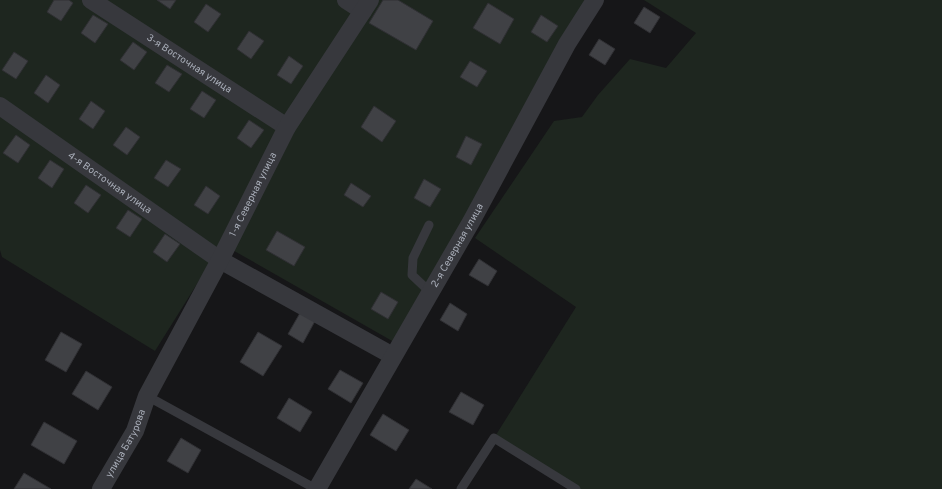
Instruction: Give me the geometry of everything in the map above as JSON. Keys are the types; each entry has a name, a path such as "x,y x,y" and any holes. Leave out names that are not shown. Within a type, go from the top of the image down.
{"street":[{"name":"3-я Восточная улица","path":"91,0 287,127"},
{"path":"346,0 367,6"},
{"name":"2-я Северная улица","path":"316,489 471,222 567,44 595,0"},
{"name":"1-я Северная улица","path":"147,396 220,260 287,127 367,6"},
{"name":"4-я Восточная улица","path":"0,106 220,260 393,356"},
{"name":"улица Батурова","path":"101,489 135,431 147,396"}],"lane":[{"path":"429,225 413,258 412,275 430,292"},
{"path":"147,396 316,489"},
{"path":"461,489 494,438 576,489"}],"shaded area":[{"path":"0,0 593,0 401,346 222,244 155,351 2,257 0,250"},
{"path":"644,0 942,0 942,489 576,489 494,438 576,307 475,238 554,121 582,117 598,95 630,59 666,68 696,33"}],"building":[{"path":"54,0 69,0 73,3 61,21 47,12"},
{"path":"157,0 176,0 170,9"},
{"path":"383,0 398,0 433,21 416,50 369,23"},
{"path":"488,3 514,19 500,44 473,28"},
{"path":"206,4 221,14 208,32 194,22"},
{"path":"644,7 660,17 650,33 634,23"},
{"path":"93,15 108,24 95,43 81,33"},
{"path":"541,15 558,26 547,42 531,32"},
{"path":"249,31 264,41 251,59 237,49"},
{"path":"599,39 615,49 605,65 589,55"},
{"path":"133,42 147,52 134,70 120,60"},
{"path":"14,52 28,61 16,79 2,70"},
{"path":"289,56 303,66 291,84 277,75"},
{"path":"470,61 487,71 477,87 460,77"},
{"path":"167,65 182,74 169,92 155,83"},
{"path":"46,75 60,85 48,103 34,93"},
{"path":"202,91 216,100 204,118 190,109"},
{"path":"91,101 105,111 93,129 79,119"},
{"path":"374,106 396,121 382,142 361,127"},
{"path":"249,120 264,130 251,148 237,138"},
{"path":"126,127 140,137 127,155 113,145"},
{"path":"16,135 30,145 18,163 3,153"},
{"path":"466,136 482,144 471,165 456,157"},
{"path":"50,160 64,169 52,188 38,178"},
{"path":"166,160 181,169 168,187 154,178"},
{"path":"424,179 441,189 430,207 414,198"},
{"path":"351,183 371,196 363,207 344,195"},
{"path":"86,185 101,195 88,213 74,203"},
{"path":"206,186 220,196 208,214 194,205"},
{"path":"128,210 142,219 130,237 116,228"},
{"path":"277,231 305,247 294,266 266,250"},
{"path":"165,234 180,244 167,262 153,252"},
{"path":"479,259 497,271 488,286 469,275"},
{"path":"381,292 398,302 388,319 371,309"},
{"path":"450,303 467,314 458,331 440,320"},
{"path":"300,313 315,321 303,343 288,334"},
{"path":"61,332 82,344 66,372 45,360"},
{"path":"258,332 282,346 263,376 240,362"},
{"path":"340,370 363,383 351,403 328,389"},
{"path":"86,371 112,387 98,410 72,394"},
{"path":"461,392 484,405 473,425 449,412"},
{"path":"289,398 312,412 300,432 277,418"},
{"path":"383,414 409,430 396,451 370,435"},
{"path":"44,422 77,441 64,464 31,445"},
{"path":"181,438 201,450 188,473 167,461"},
{"path":"24,473 51,489 14,489"},
{"path":"416,479 432,489 409,489"}]}
